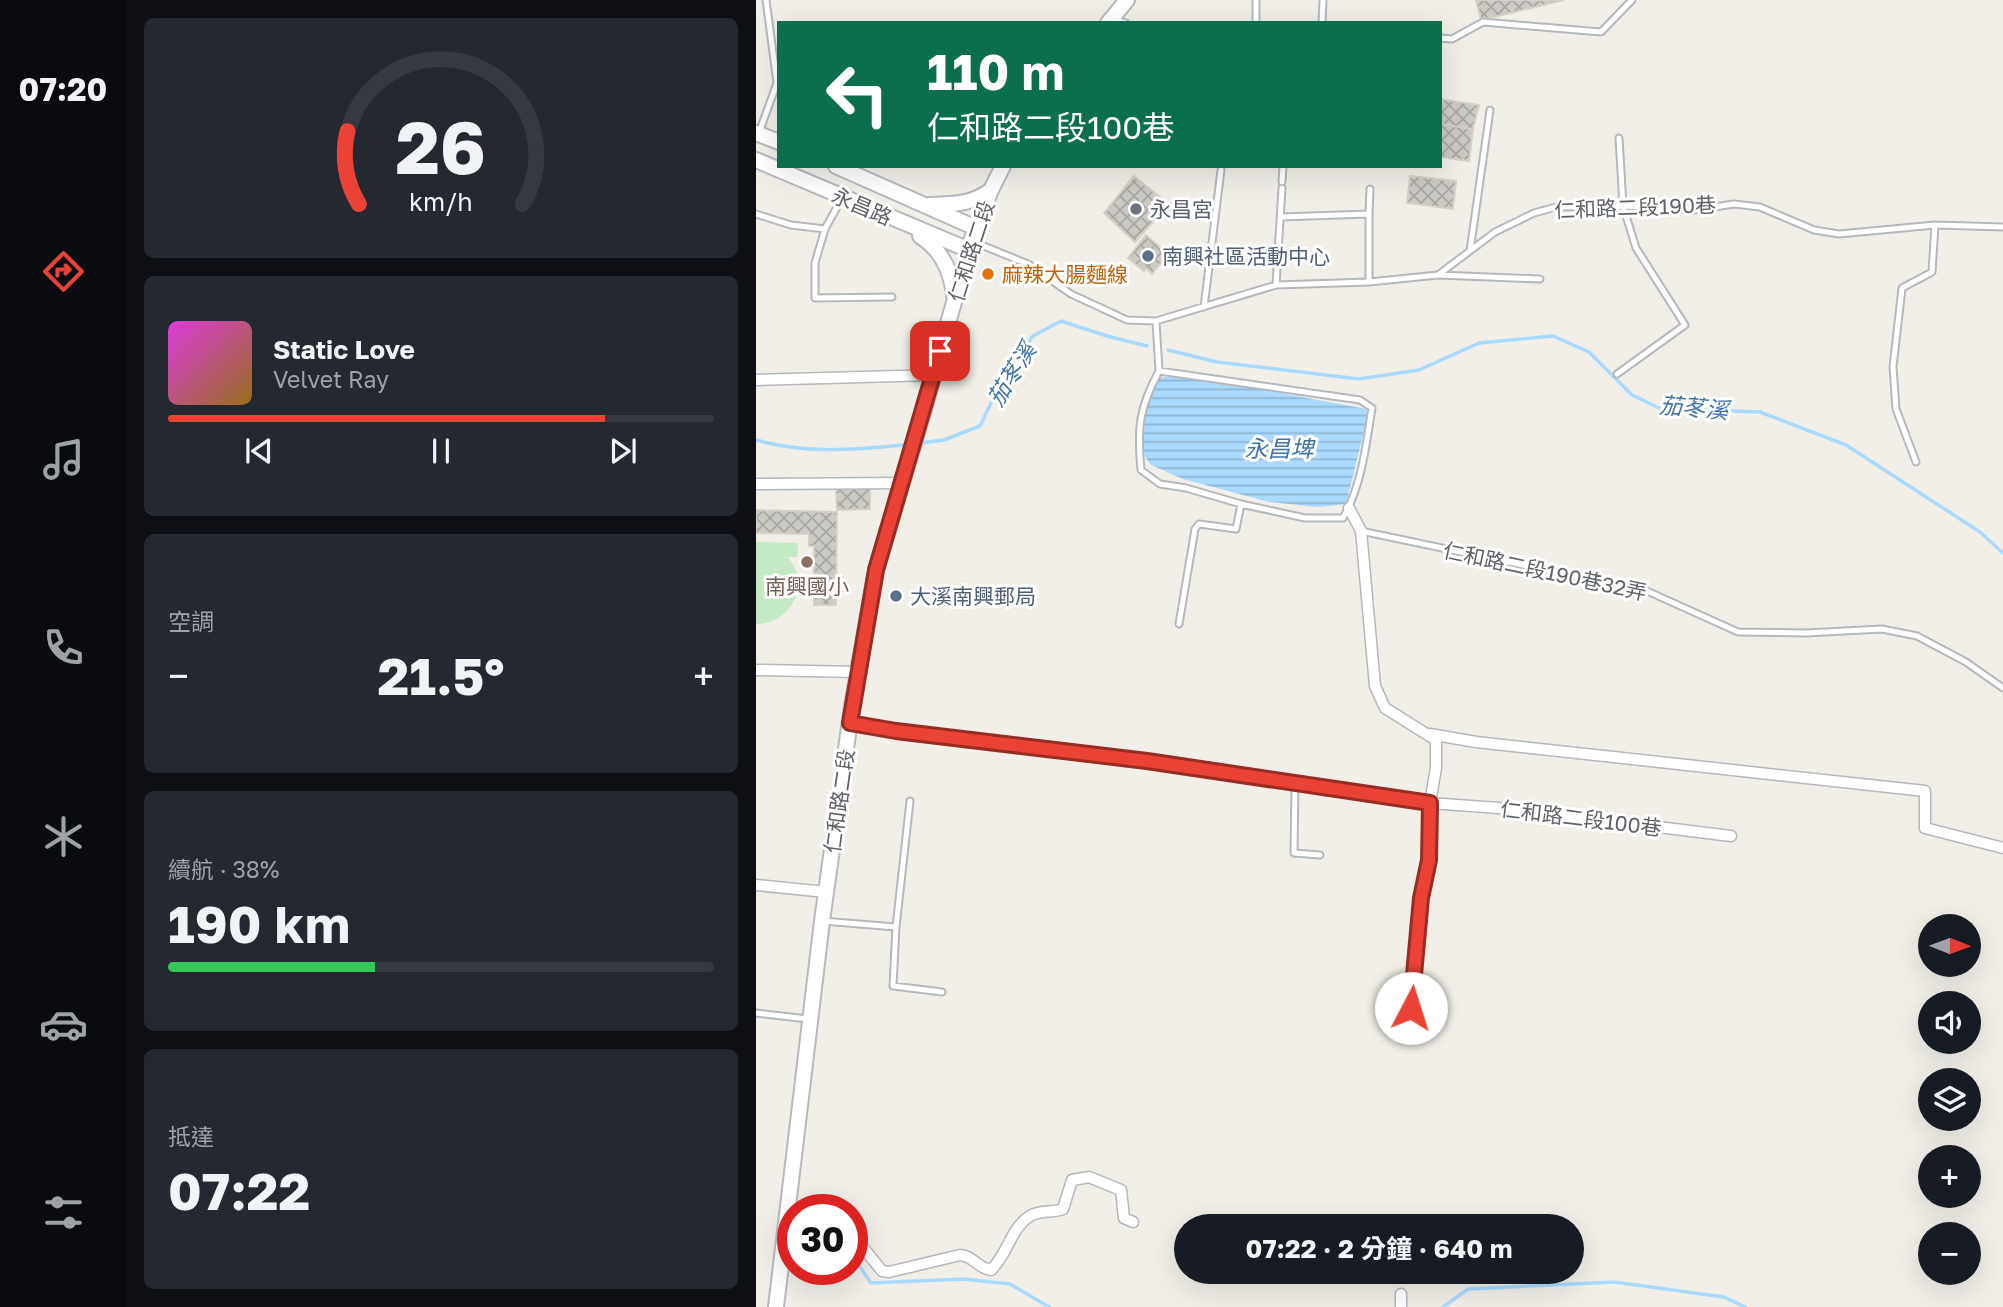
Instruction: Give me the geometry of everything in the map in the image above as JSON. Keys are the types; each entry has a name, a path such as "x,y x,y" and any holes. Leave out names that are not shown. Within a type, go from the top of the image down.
{"main road":[{"path":"1109,21 1127,0"},
{"path":"757,133 777,141"},
{"name":"永昌路","path":"756,160 895,220 972,239"},
{"name":"永昌路","path":"840,168 921,205 972,239"},
{"name":"仁和路二段","path":"793,1194 822,921 857,672 876,570 972,239 990,190 1002,168"},
{"path":"921,205 956,205 981,197 990,190"},
{"path":"895,220 930,242 943,258 951,277 954,302"},
{"name":"仁和路二段","path":"776,1307 779,1285"}],"street":[{"path":"756,380 934,375"},
{"path":"756,484 901,483"},
{"path":"1349,508 1361,531 1375,686 1385,708 1436,740 1437,752 1430,803 1429,860 1421,898 1411,1008 1418,1016 1435,1017"},
{"path":"756,670 857,672"},
{"name":"仁和路二段100巷","path":"850,723 1147,761 1430,803 1511,809 1731,836"},
{"path":"1430,734 1476,743 1925,791 1925,828 2003,848"},
{"path":"756,885 826,892"},
{"path":"868,1254 882,1271 960,1255 967,1255 991,1270 997,1265 1016,1228 1033,1214 1063,1209 1072,1180 1088,1177 1121,1190 1124,1218 1133,1222"},
{"path":"1401,1294 1401,1307"}],"lane":[{"path":"757,133 777,83 766,0"},
{"path":"1256,0 1256,21"},
{"path":"1322,21 1323,0"},
{"path":"1442,38 1452,39 1483,22 1601,32 1632,0"},
{"path":"1470,251 1490,110"},
{"path":"1617,374 1685,326 1636,248 1623,206 1619,138"},
{"path":"1276,285 1283,168"},
{"path":"1204,307 1221,170"},
{"path":"1369,282 1370,189"},
{"path":"842,198 825,229 815,263 815,298 892,297"},
{"name":"仁和路二段190巷","path":"1438,275 1495,232 1534,213 1556,207 1623,206 1694,210 1734,204 1760,207 1814,230 1839,234 1935,225 2003,226"},
{"path":"756,214 791,225 825,229"},
{"path":"1280,217 1369,214"},
{"path":"1916,462 1896,409 1893,367 1902,288 1932,272 1935,225"},
{"path":"972,239 1028,264 1070,294 1127,320 1156,321 1276,285 1369,282 1438,275 1541,279"},
{"path":"1156,321 1159,371 1144,399 1139,446 1141,470 1160,484 1186,488 1241,504 1305,518 1343,518 1363,465 1372,408 1360,400 1159,371"},
{"path":"1179,624 1195,528 1199,524 1236,529 1241,504"},
{"name":"仁和路二段190巷32弄","path":"1361,531 1647,591 1738,632 1806,634 1882,629 1917,636 1966,662 2003,688"},
{"path":"1295,782 1294,853 1320,855"},
{"path":"911,801 896,927 893,986 942,992"},
{"path":"822,921 896,927"},
{"path":"756,1013 810,1019"}],"green space":[{"path":"756,542 798,543 797,557 788,557 798,579 794,601 788,610 768,622 756,624"}],"water":[{"name":"永昌埤","path":"1157,377 1192,377 1367,409 1346,504 1318,507 1269,502 1183,479 1151,465 1143,454 1145,409"}],"building":[{"path":"1476,0 1564,0 1481,20"},
{"path":"1442,99 1479,105 1473,129 1442,124"},
{"path":"1442,124 1473,129 1469,161 1442,157"},
{"name":"永昌宮","path":"1134,176 1169,204 1135,242 1104,213"},
{"path":"1410,176 1456,181 1453,209 1407,203"},
{"name":"南興社區活動中心","path":"1146,235 1168,254 1152,274 1128,258"},
{"path":"870,487 870,509 837,510 836,489"},
{"path":"756,510 837,512 836,605 814,605 814,546 809,546 809,534 756,533"}],"waterway":[{"name":"茄苳溪","path":"920,443 944,440 980,426 1002,380 1033,336 1061,321 1147,346"},
{"name":"茄苳溪","path":"1168,350 1217,362 1359,379 1419,370 1479,343 1553,336 1589,352 1632,395 1659,408 1760,412 1846,445 1980,532 2003,553"},
{"name":"茄苳溪","path":"756,440 811,449 904,445"},
{"path":"868,1279 871,1283 963,1279 1010,1284 1049,1307"},
{"path":"1443,1307 1468,1289 1614,1282 1724,1297 1745,1307"}],"place":[{"name":"永昌宮","path":"1136,209"},
{"name":"南興社區活動中心","path":"1148,256"},
{"name":"麻辣大腸麵線","path":"988,274"},
{"name":"南興國小","path":"807,562"},
{"name":"大溪南興郵局","path":"896,596"}],"route":[{"path":"940,351 876,570 850,723 1147,761 1430,803 1429,860 1421,898 1411,1008"}]}
